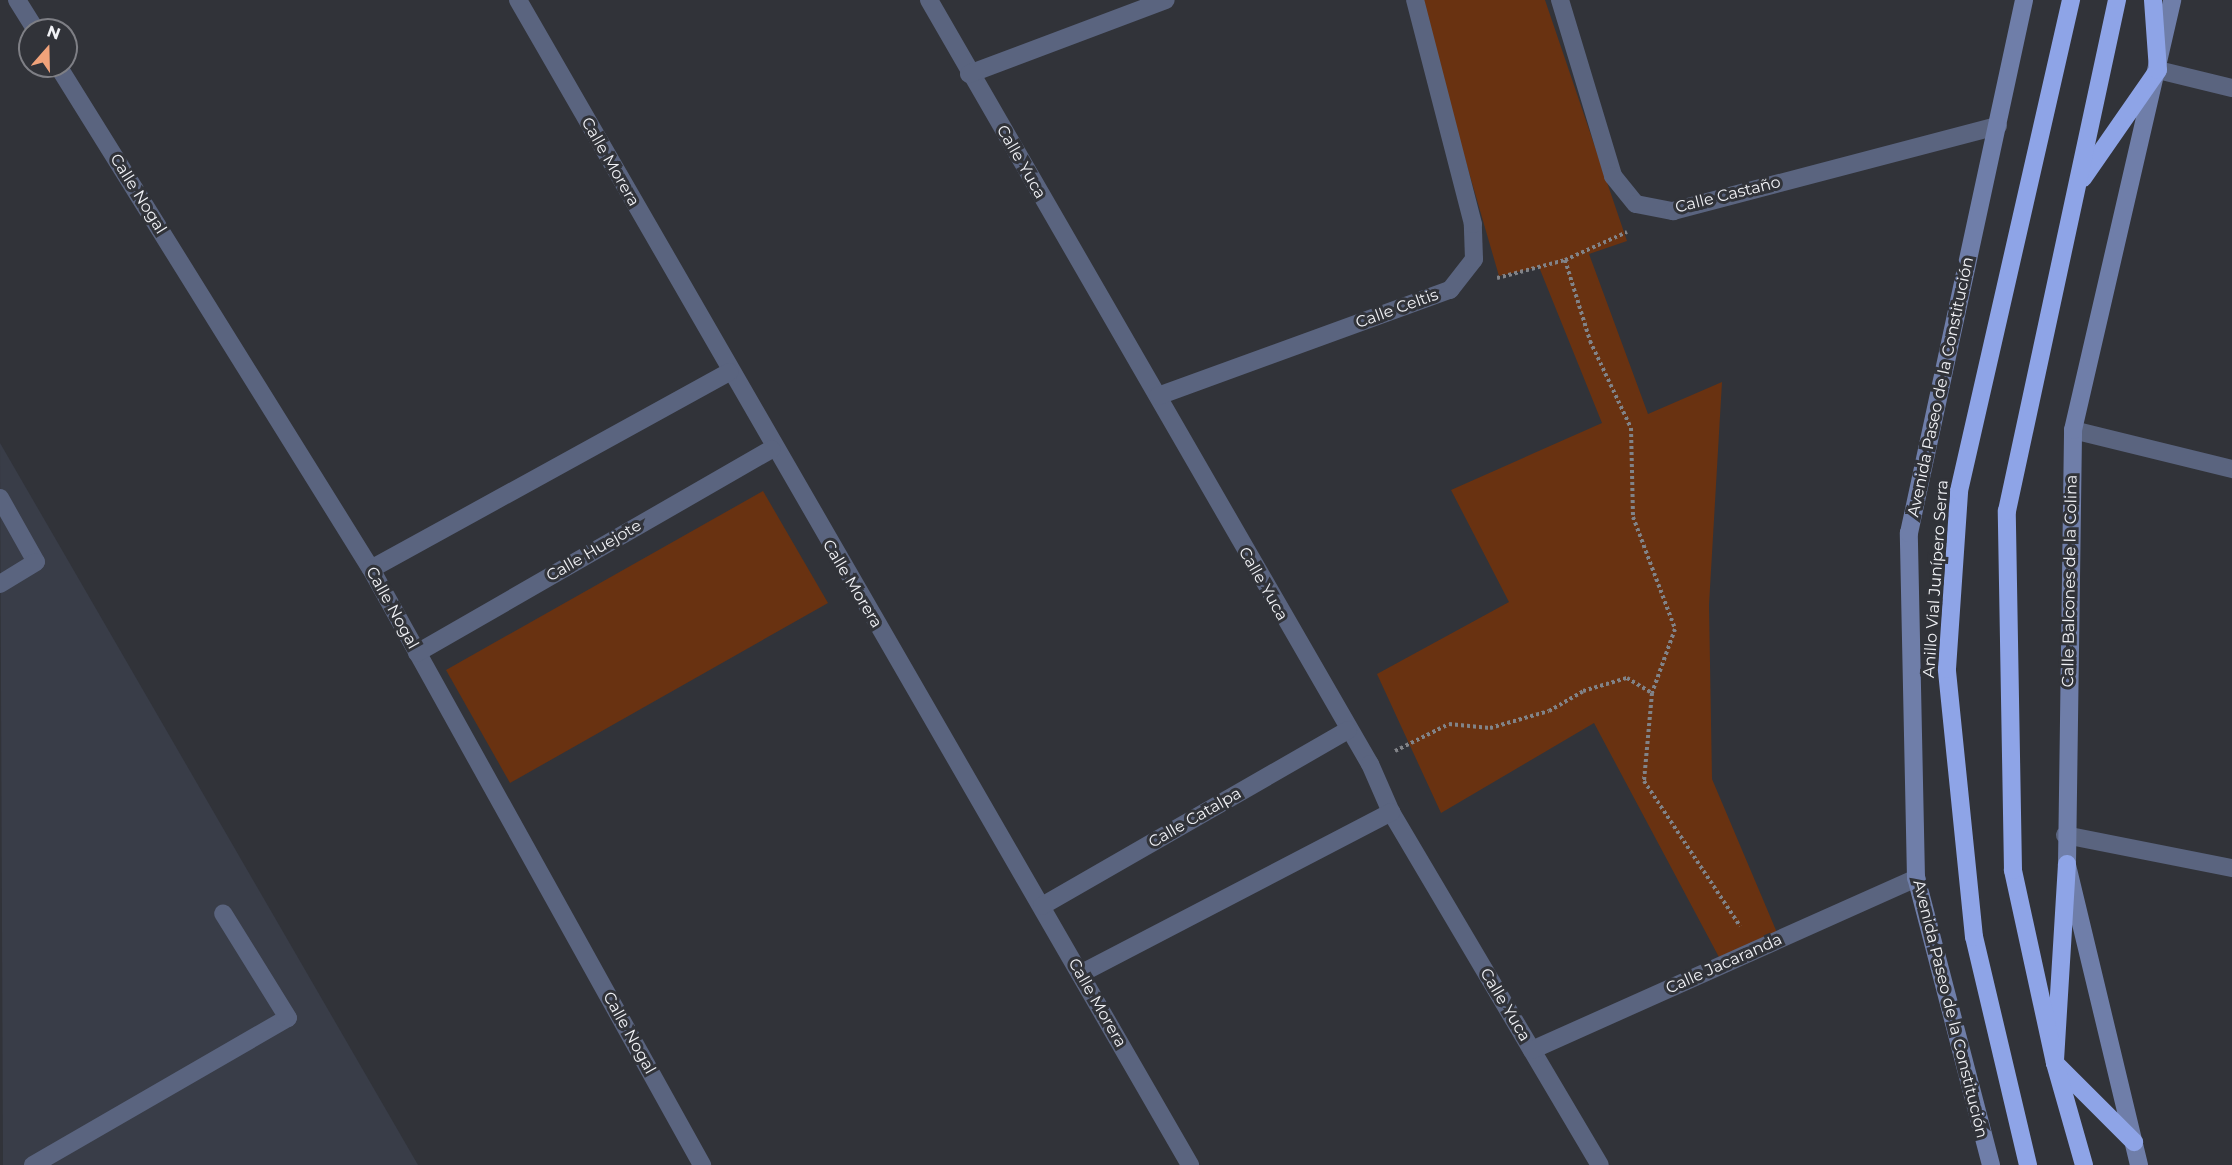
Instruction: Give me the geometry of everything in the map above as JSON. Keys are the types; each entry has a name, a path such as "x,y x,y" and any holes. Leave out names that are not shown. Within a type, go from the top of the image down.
{"highway":[{"name":"Anillo Vial Junípero Serra","path":"2028,1165 1974,937 1947,669 1959,491 2070,0"},
{"path":"2084,1165 2055,1063 2013,870 2007,511 2118,0"},
{"path":"2078,186 2158,70 2153,0"},
{"path":"2067,864 2055,1063 2134,1142"}],"street":[{"path":"17,0 28,18"},
{"name":"Calle Morera","path":"518,0 772,449 1042,906 1190,1165"},
{"name":"Calle Yuca","path":"929,0 969,74 1158,396 1348,730 1370,764 1391,812 1600,1165"},
{"path":"969,74 1166,0"},
{"name":"Calle Celtis","path":"1158,396 1450,290 1474,259 1473,224 1415,0"},
{"name":"Calle Castaño","path":"1560,0 1613,176 1636,204 1673,211 1998,126"},
{"name":"Avenida Paseo de la Constitución","path":"1991,1165 1916,878 1909,533 2024,0"},
{"name":"Calle Balcones de la Colina","path":"2139,1165 2067,864 2065,835 2073,430 2158,70 2172,0"},
{"path":"2158,70 2232,88"},
{"name":"Calle Nogal","path":"65,78 371,569 702,1165"},
{"path":"371,569 729,372"},
{"path":"2073,430 2232,469"},
{"name":"Calle Huejote","path":"417,653 772,449"},
{"path":"0,498 36,562 0,584"},
{"name":"Calle Catalpa","path":"1042,906 1348,730"},
{"path":"1080,974 1391,812"},
{"path":"2065,835 2232,868"},
{"name":"Calle Jacaranda","path":"1532,1050 1916,878"},
{"path":"33,1165 288,1018 223,913"}],"path":[{"path":"1450,290 1565,260 1630,231"},
{"path":"1565,260 1590,341 1631,428 1633,517 1675,629 1652,693 1644,781 1757,950"},
{"path":"1370,764 1449,724 1490,728 1549,711 1583,691 1627,678 1652,693"}],"shaded area":[{"path":"1419,0 1545,0 1627,241 1589,254 1648,414 1722,382 1709,605 1712,779 1778,935 1720,959 1594,723 1441,813 1377,674 1509,602 1451,490 1602,423 1539,267 1499,276"},
{"path":"0,443 418,1165 3,1165"},
{"path":"763,491 828,603 510,783 446,670"}]}
